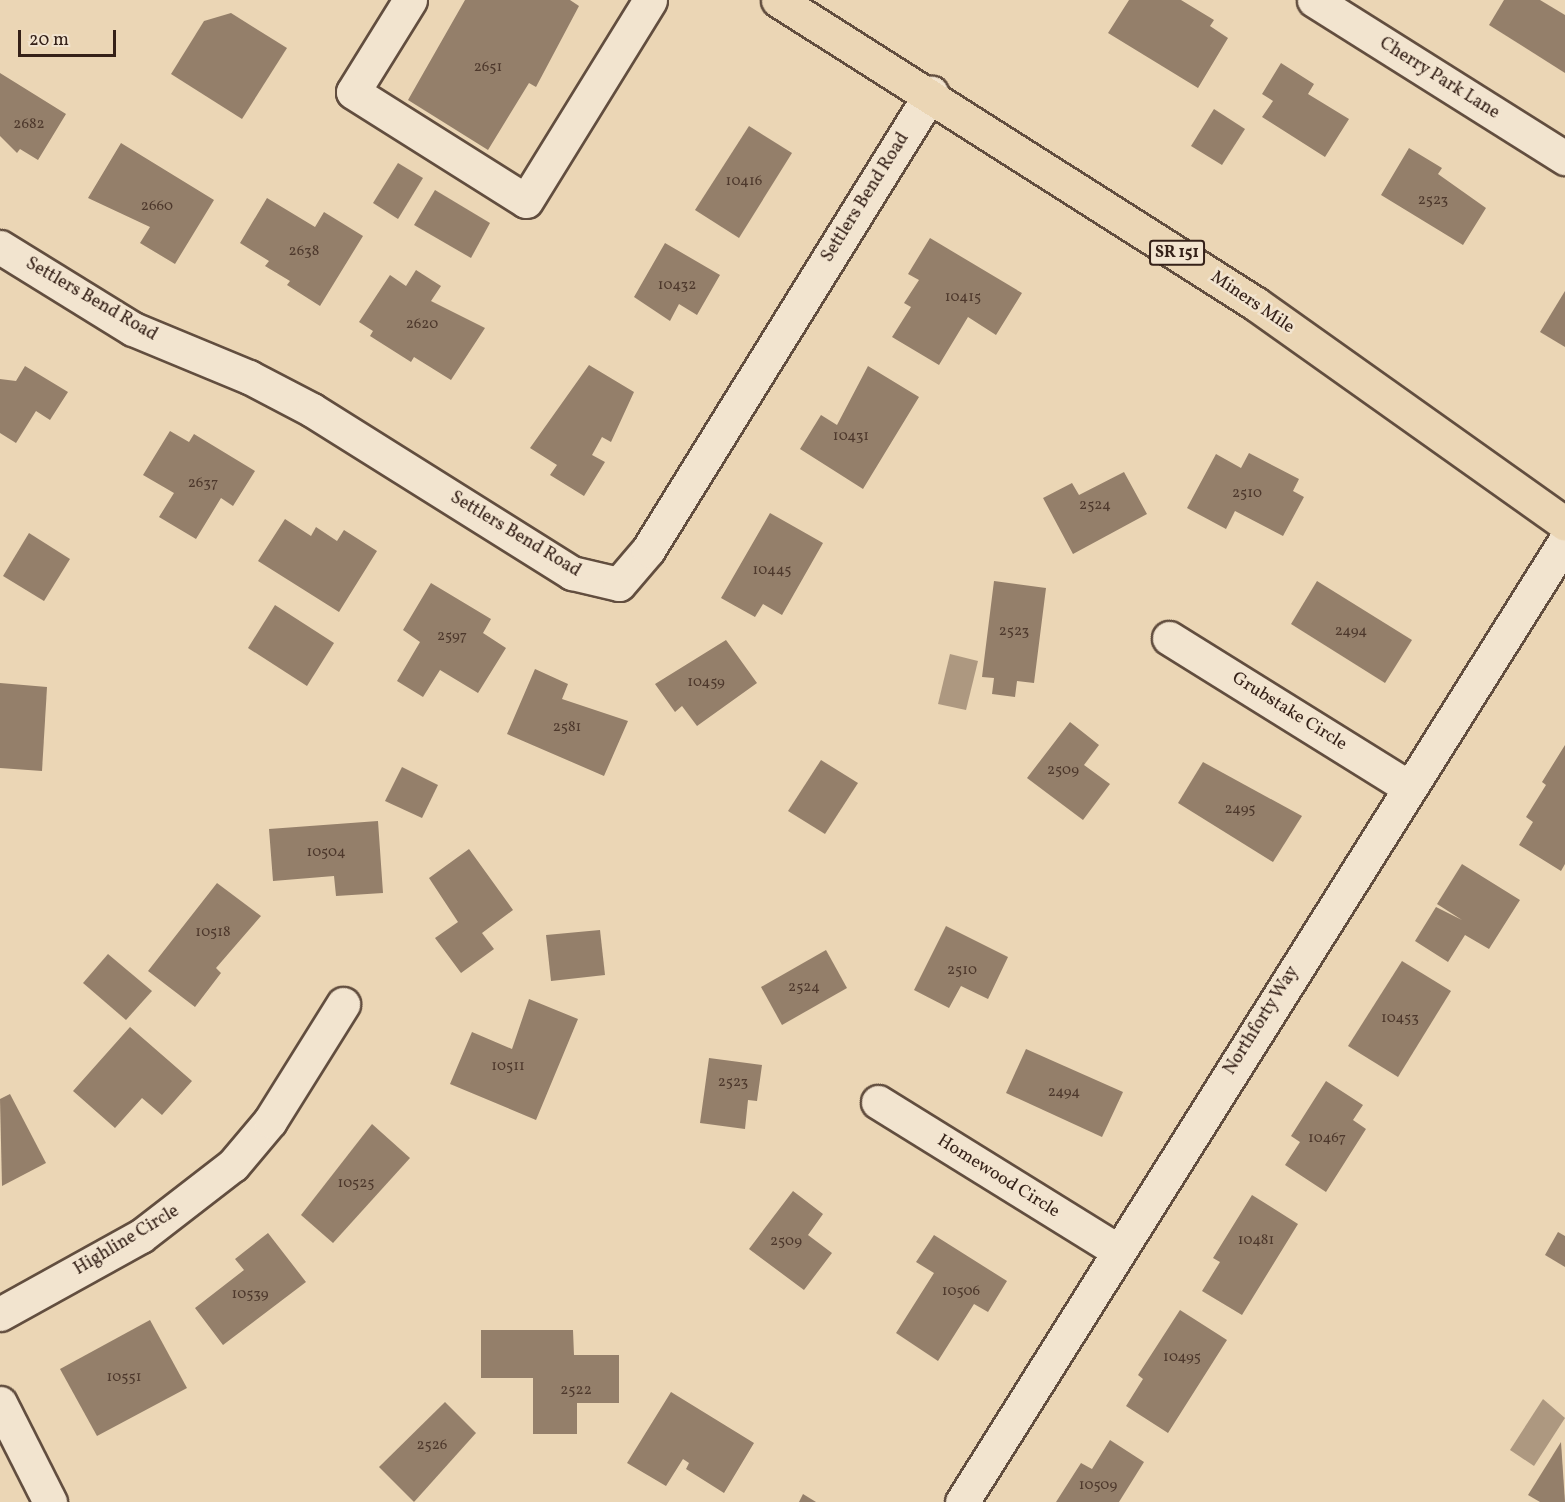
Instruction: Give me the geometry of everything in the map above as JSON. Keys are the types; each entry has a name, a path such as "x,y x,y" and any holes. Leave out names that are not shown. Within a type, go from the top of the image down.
{"main road":[{"name":"Miners Mile","path":"778,0 931,93 1256,304 1565,524"}],"street":[{"path":"410,0 353,92 526,201 650,0"},
{"name":"Cherry Park Lane","path":"1314,0 1565,158"},
{"name":"Settlers Bend Road","path":"0,247 132,329 312,410 572,573 619,584 648,550 931,93"},
{"name":"Northforty Way","path":"962,1502 1408,787 1565,541"},
{"name":"Grubstake Circle","path":"1169,638 1408,787"},
{"name":"Highline Circle","path":"0,1314 141,1236 233,1165 270,1121 343,1004"},
{"name":"Homewood Circle","path":"878,1102 1118,1251"},
{"path":"0,1403 50,1502"}],"shaded area":[{"path":"950,654 978,661 966,710 938,704"},
{"path":"1543,1399 1565,1418 1534,1466 1510,1450"}],"building":[{"path":"465,0 570,0 579,6 536,87 529,83 488,150 408,100"},
{"path":"1129,0 1181,0 1214,20 1210,26 1228,38 1198,88 1108,33"},
{"path":"1504,0 1540,0 1565,15 1565,73 1489,25"},
{"path":"231,13 287,48 242,119 171,74 204,21"},
{"path":"1281,63 1314,84 1308,94 1349,119 1325,157 1262,117 1273,101 1262,94"},
{"path":"0,73 66,114 38,160 20,149 17,153 0,136"},
{"path":"1214,109 1245,129 1222,165 1191,146"},
{"path":"749,126 792,153 739,238 695,210"},
{"path":"121,143 214,200 175,264 140,243 150,227 88,198"},
{"path":"1409,148 1442,168 1438,174 1486,208 1463,245 1381,195"},
{"path":"398,163 423,178 398,219 373,203"},
{"path":"435,190 490,223 471,258 414,225"},
{"path":"267,198 315,227 324,212 363,236 320,306 287,285 290,281 265,266 269,261 240,243"},
{"path":"930,238 1022,293 996,335 968,317 939,365 892,337 911,307 904,303 919,280 908,274"},
{"path":"665,243 720,275 697,315 679,304 670,321 634,297"},
{"path":"416,270 441,286 431,301 485,328 451,380 414,357 411,362 370,336 373,331 359,322 390,275 406,286"},
{"path":"1565,291 1565,347 1540,332"},
{"path":"589,365 634,392 611,442 602,437 592,455 605,462 584,496 550,475 557,465 530,448"},
{"path":"25,366 68,392 50,420 36,411 16,443 0,433 0,379 16,381"},
{"path":"868,366 919,397 863,489 800,449 821,415 837,425"},
{"path":"170,431 189,442 194,434 255,471 233,506 221,498 196,539 159,517 174,493 143,475"},
{"path":"1249,453 1299,479 1293,491 1304,497 1283,536 1235,511 1226,529 1187,508 1216,454 1241,468"},
{"path":"1124,472 1147,514 1073,554 1043,498 1072,483 1079,495"},
{"path":"770,513 823,543 782,615 763,604 755,617 721,598"},
{"path":"285,519 311,536 316,527 337,541 344,530 377,551 339,612 258,561"},
{"path":"29,533 70,559 44,601 3,576"},
{"path":"994,581 1046,588 1034,683 1017,681 1015,697 992,694 994,678 982,677"},
{"path":"1317,581 1412,640 1385,683 1291,624"},
{"path":"431,583 491,619 483,633 506,648 478,693 440,670 423,697 397,681 420,642 403,630"},
{"path":"275,605 334,643 307,686 248,648"},
{"path":"726,640 757,683 697,726 682,706 675,712 655,684"},
{"path":"535,669 568,684 562,699 628,721 604,776 507,734"},
{"path":"0,683 47,687 42,771 0,768"},
{"path":"1070,722 1099,745 1084,765 1110,784 1083,820 1027,778"},
{"path":"1565,745 1565,864 1561,871 1519,845 1533,822 1526,817 1546,785 1542,782"},
{"path":"821,760 858,783 825,834 788,811"},
{"path":"1203,762 1302,816 1273,862 1178,803"},
{"path":"402,767 438,785 422,818 385,801"},
{"path":"378,821 383,893 336,896 334,876 273,881 269,829"},
{"path":"469,849 513,910 482,933 494,949 461,973 435,938 458,922 429,878"},
{"path":"1462,864 1520,900 1489,949 1465,935 1448,962 1415,941 1436,907 1462,920 1437,904"},
{"path":"217,883 261,916 216,968 221,973 195,1007 148,971"},
{"path":"946,926 1008,957 988,999 961,986 949,1008 914,990"},
{"path":"600,930 605,975 551,981 546,935"},
{"path":"826,950 847,988 782,1025 761,987"},
{"path":"108,954 152,991 126,1020 83,983"},
{"path":"1402,961 1451,991 1398,1077 1348,1046"},
{"path":"529,999 578,1019 536,1120 450,1084 472,1032 512,1049"},
{"path":"130,1027 192,1081 162,1115 142,1098 115,1128 73,1091"},
{"path":"1026,1049 1123,1092 1102,1137 1006,1093"},
{"path":"709,1058 762,1065 757,1101 748,1100 745,1129 700,1123"},
{"path":"1326,1081 1363,1105 1353,1120 1366,1129 1326,1192 1285,1165 1300,1142 1291,1136"},
{"path":"10,1094 46,1163 2,1186 0,1099"},
{"path":"372,1124 410,1158 333,1243 301,1215"},
{"path":"793,1191 823,1214 808,1235 832,1253 804,1290 749,1249"},
{"path":"1252,1195 1298,1224 1242,1315 1202,1291 1220,1262 1213,1258"},
{"path":"1558,1232 1565,1236 1565,1267 1545,1255"},
{"path":"268,1233 306,1282 223,1345 195,1308 244,1270 235,1259"},
{"path":"934,1235 1007,1281 988,1312 974,1304 938,1361 896,1333 934,1273 916,1262"},
{"path":"1180,1310 1227,1340 1168,1433 1126,1406 1143,1379 1138,1375"},
{"path":"150,1320 187,1388 97,1436 60,1369"},
{"path":"481,1330 573,1330 574,1355 619,1355 619,1403 577,1403 577,1434 533,1434 533,1378 481,1378"},
{"path":"671,1392 754,1443 724,1493 686,1469 689,1463 683,1459 666,1486 627,1463"},
{"path":"445,1402 476,1433 414,1502 379,1467"},
{"path":"1110,1440 1144,1462 1119,1502 1056,1502 1081,1463 1092,1469"},
{"path":"1561,1442 1565,1502 1540,1502 1528,1495"},
{"path":"803,1494 816,1502 799,1502"}]}
